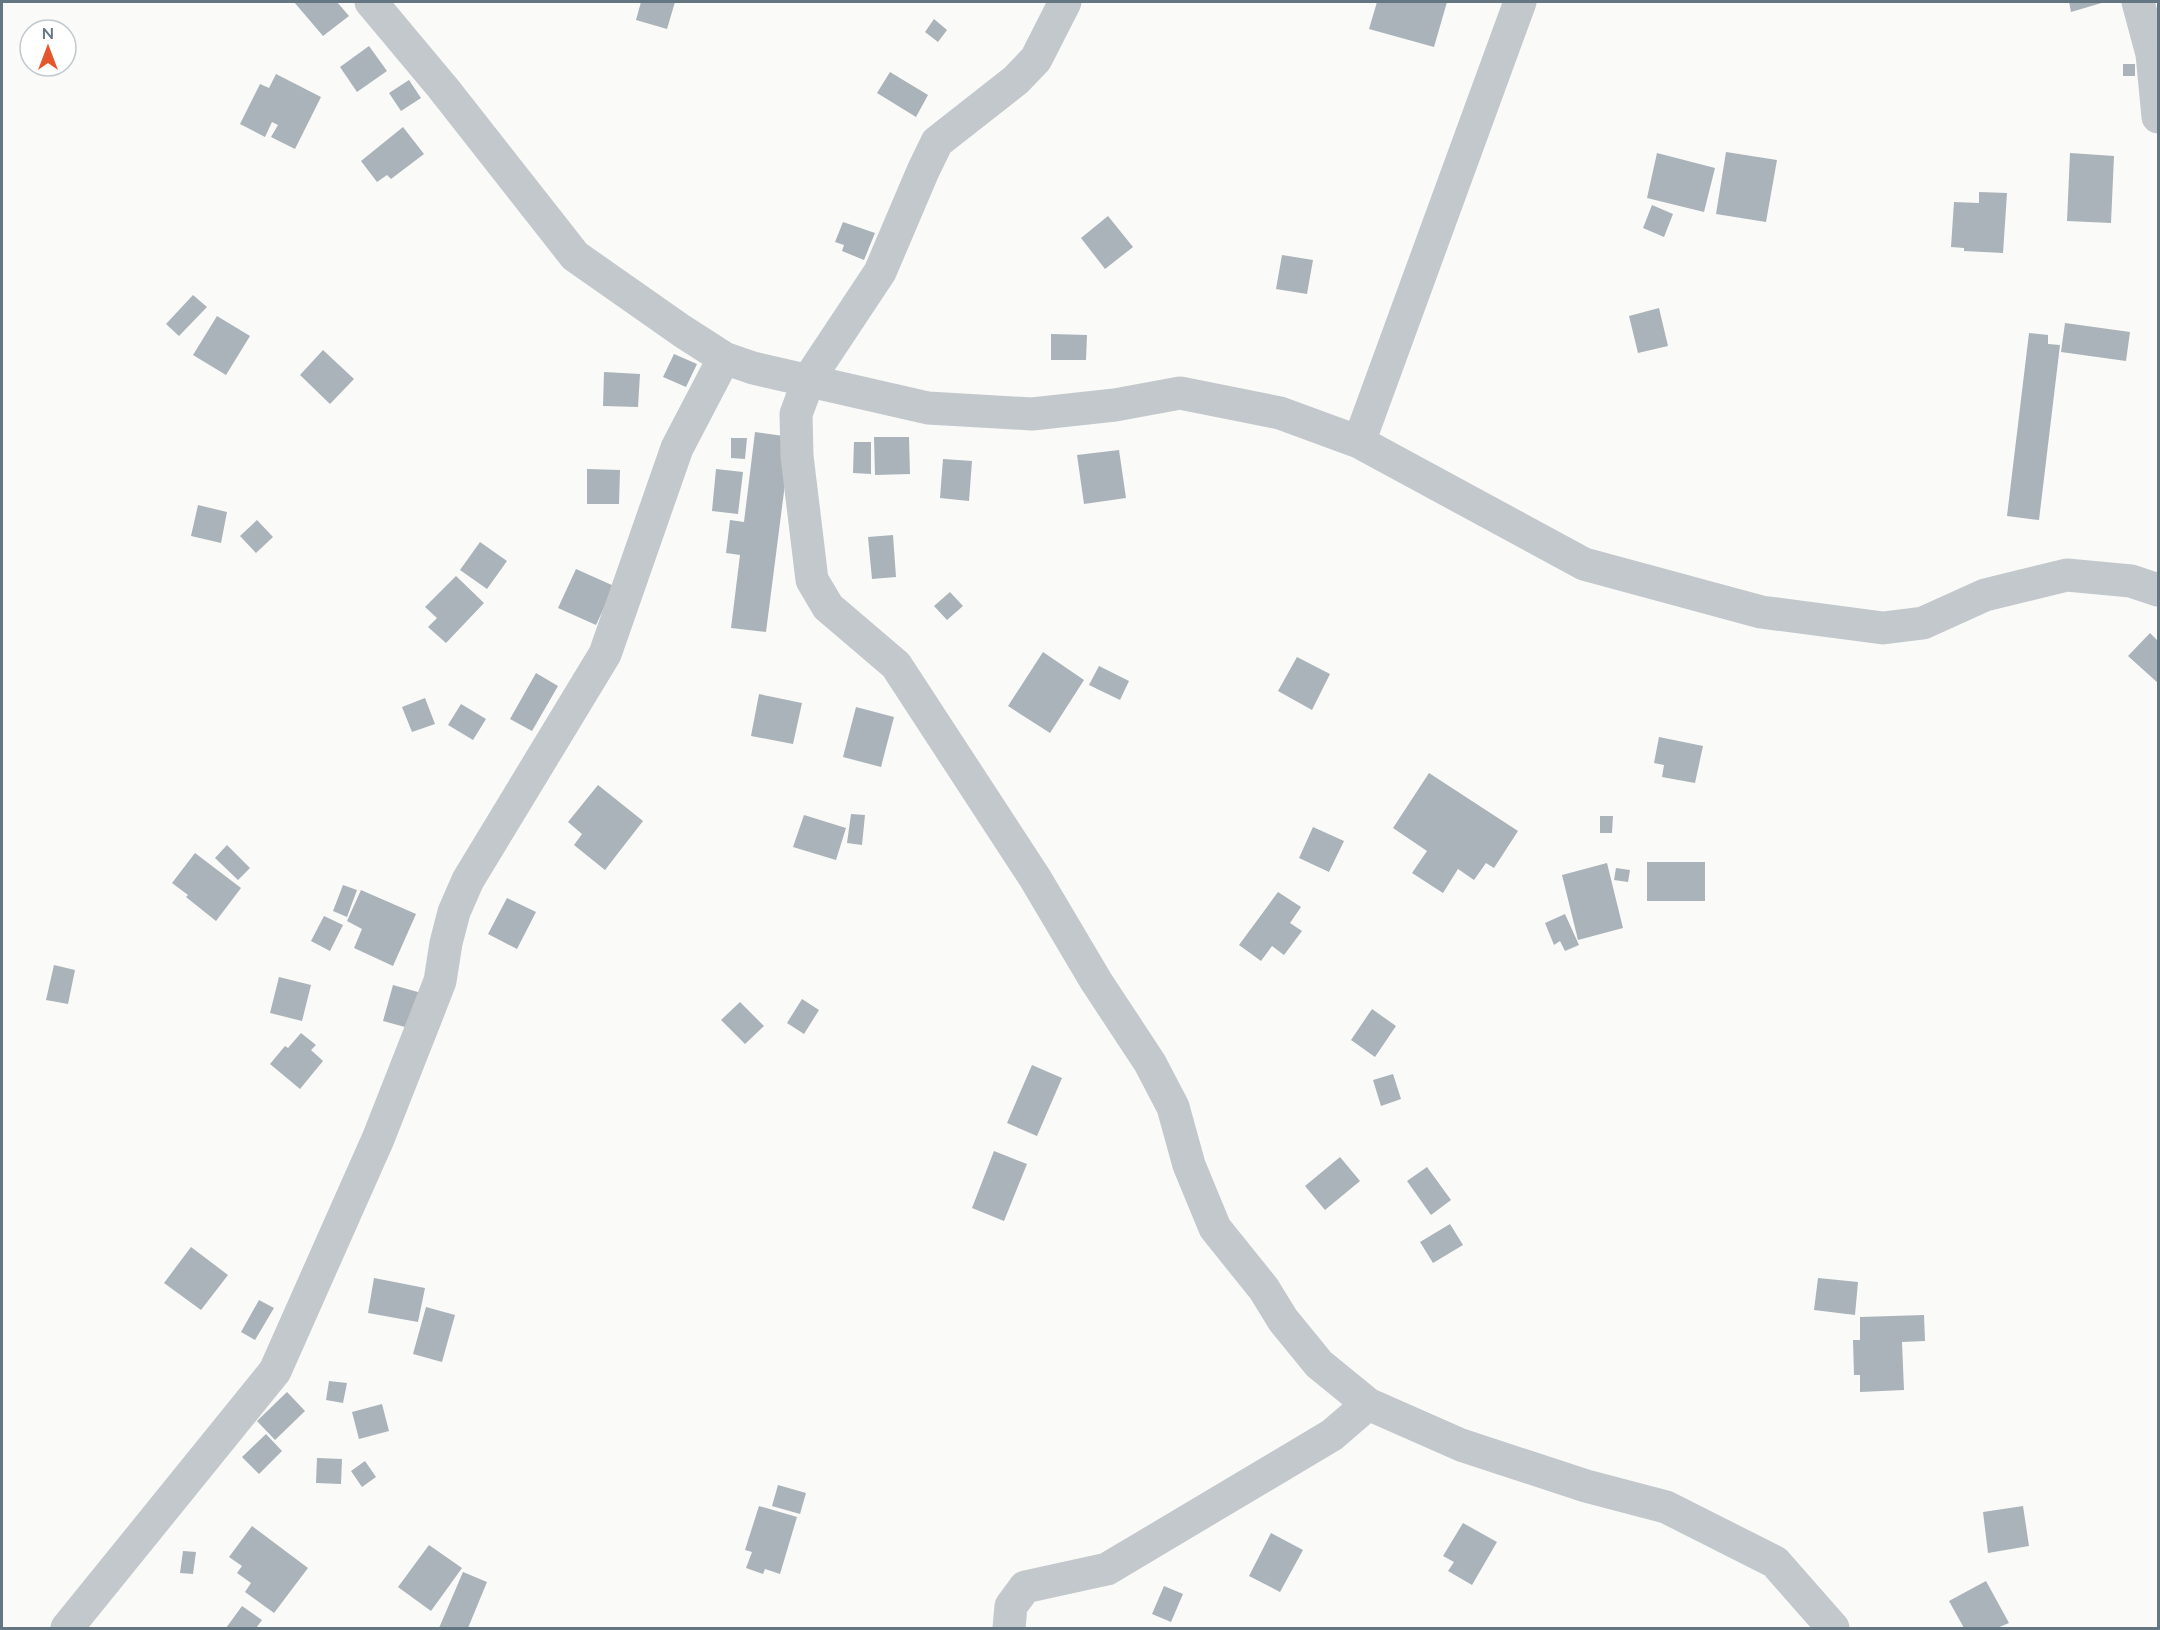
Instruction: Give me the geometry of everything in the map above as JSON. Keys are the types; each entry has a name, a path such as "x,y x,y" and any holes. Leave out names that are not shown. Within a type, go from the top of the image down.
{"street":[{"path":"371,2 443,88 575,256 724,358 753,368 928,408 1032,414 1115,405 1180,393 1280,413 1359,442 1584,564 1761,612 1883,628 1923,624 1985,595 2067,575 2132,581 2158,590"},
{"path":"1065,2 1036,59 1016,80 937,142 880,272 809,379 796,414 797,456 812,580 828,607 896,665 1035,878 1096,981 1150,1063 1173,1107 1189,1165 1215,1228 1264,1289 1283,1320 1319,1364 1368,1404 1461,1445 1586,1486 1666,1507 1775,1562 1833,1629"},
{"path":"1359,442 1520,2"},
{"path":"2138,2 2152,54 2158,117"},
{"path":"67,1629 275,1371 378,1139 440,981 454,912 468,880 605,654 677,448 724,358"},
{"path":"1009,1629 1011,1606 1025,1587 1107,1569 1332,1435 1368,1404"}],"building":[{"path":"294,2 337,2 349,16 323,36"},
{"path":"641,2 675,2 667,29 636,20"},
{"path":"1377,2 1447,2 1434,47 1369,29"},
{"path":"2069,2 2105,2 2071,12"},
{"path":"934,19 947,30 938,42 925,32"},
{"path":"369,46 387,71 357,92 340,67"},
{"path":"2123,64 2135,64 2135,76 2123,76"},
{"path":"890,72 928,95 916,117 877,93"},
{"path":"276,74 321,97 295,149 271,137 278,125 272,122 265,137 240,124 260,84 269,88"},
{"path":"409,80 421,98 401,111 389,93"},
{"path":"403,127 424,154 391,179 387,175 377,182 361,161"},
{"path":"1726,152 1777,160 1766,222 1716,214"},
{"path":"1657,153 1715,168 1704,212 1647,198"},
{"path":"2070,153 2114,156 2111,223 2067,221"},
{"path":"1979,192 2007,193 2003,253 1964,251 1964,248 1951,247 1954,202 1979,203"},
{"path":"1652,205 1673,214 1664,237 1643,228"},
{"path":"1108,216 1133,247 1105,269 1081,238"},
{"path":"843,222 875,233 864,260 842,251 844,245 835,242"},
{"path":"1282,255 1313,260 1307,294 1276,289"},
{"path":"193,295 207,307 179,336 166,324"},
{"path":"1659,308 1668,346 1638,353 1629,316"},
{"path":"217,316 250,336 226,375 193,355"},
{"path":"2065,323 2130,332 2126,361 2061,352"},
{"path":"2029,333 2048,335 2048,344 2060,345 2039,520 2007,516"},
{"path":"1051,334 1087,335 1086,360 1051,360"},
{"path":"323,350 354,379 330,404 300,375"},
{"path":"674,354 697,364 686,387 663,377"},
{"path":"604,372 640,374 638,407 603,406"},
{"path":"755,432 791,437 766,632 731,628 740,555 726,553 730,520 744,522"},
{"path":"874,437 909,437 910,474 875,475"},
{"path":"731,438 747,438 745,459 731,458"},
{"path":"854,442 871,442 871,474 853,473"},
{"path":"1119,450 1126,498 1084,504 1077,455"},
{"path":"943,459 972,461 969,501 940,498"},
{"path":"587,469 620,470 619,504 587,504"},
{"path":"716,469 743,472 738,514 712,511"},
{"path":"198,505 227,512 221,543 191,536"},
{"path":"257,520 273,537 256,553 240,536"},
{"path":"893,535 896,577 872,579 868,537"},
{"path":"480,542 507,561 487,589 460,570"},
{"path":"576,569 614,586 596,625 558,608"},
{"path":"456,576 484,603 446,643 428,627 437,618 425,607"},
{"path":"950,592 963,606 947,620 934,606"},
{"path":"2150,633 2158,641 2158,683 2128,656"},
{"path":"1043,652 1084,680 1050,733 1008,706"},
{"path":"1297,657 1330,674 1312,710 1278,691"},
{"path":"1099,666 1129,681 1120,700 1089,685"},
{"path":"536,673 558,686 532,731 510,719"},
{"path":"759,694 802,703 793,744 751,736"},
{"path":"425,698 435,724 412,732 402,707"},
{"path":"461,704 486,719 473,740 448,725"},
{"path":"856,707 894,717 881,767 843,757"},
{"path":"1659,737 1703,746 1695,783 1662,777 1664,765 1654,763"},
{"path":"1429,773 1518,831 1494,868 1486,863 1474,880 1458,869 1443,893 1412,873 1427,851 1393,828"},
{"path":"598,785 643,821 605,870 574,845 582,834 568,822"},
{"path":"851,814 865,815 862,845 847,843"},
{"path":"804,815 846,828 836,860 793,847"},
{"path":"1600,816 1613,816 1612,833 1600,833"},
{"path":"1313,827 1344,841 1329,872 1299,858"},
{"path":"227,845 250,868 238,880 215,858"},
{"path":"195,853 241,888 216,921 172,883"},
{"path":"1647,862 1705,862 1705,901 1647,901"},
{"path":"1607,863 1623,928 1578,940 1562,875"},
{"path":"1616,868 1630,870 1628,882 1614,880"},
{"path":"343,885 357,890 347,917 333,911"},
{"path":"361,890 416,914 393,966 354,948 362,929 347,921"},
{"path":"1278,892 1301,907 1290,923 1302,931 1284,955 1272,946 1261,961 1239,945"},
{"path":"507,898 536,912 517,949 488,934"},
{"path":"1565,914 1579,945 1565,951 1560,941 1554,945 1545,923"},
{"path":"324,916 343,925 330,951 311,941"},
{"path":"54,965 75,970 68,1004 46,1000"},
{"path":"279,977 311,985 302,1021 270,1013"},
{"path":"393,985 425,994 416,1030 383,1021"},
{"path":"802,999 819,1010 804,1034 787,1023"},
{"path":"740,1002 764,1026 745,1044 721,1020"},
{"path":"1372,1009 1396,1026 1375,1057 1351,1040"},
{"path":"301,1033 316,1045 311,1050 323,1061 300,1089 270,1064 285,1046 288,1048"},
{"path":"1032,1065 1062,1078 1037,1136 1007,1123"},
{"path":"1393,1074 1401,1099 1381,1106 1373,1080"},
{"path":"994,1151 1027,1164 1004,1221 972,1208"},
{"path":"1340,1157 1360,1181 1325,1210 1305,1186"},
{"path":"1427,1167 1451,1200 1431,1215 1407,1181"},
{"path":"1450,1224 1463,1245 1433,1263 1420,1242"},
{"path":"191,1247 228,1275 201,1310 164,1283"},
{"path":"374,1278 425,1288 418,1322 368,1313"},
{"path":"1818,1278 1858,1282 1855,1315 1814,1310"},
{"path":"259,1300 274,1308 255,1340 241,1332"},
{"path":"426,1307 455,1315 442,1362 413,1354"},
{"path":"1924,1315 1925,1341 1902,1342 1904,1390 1860,1392 1860,1375 1854,1375 1853,1340 1860,1340 1860,1317"},
{"path":"329,1381 347,1383 343,1403 326,1400"},
{"path":"287,1392 305,1411 275,1440 257,1421"},
{"path":"382,1404 389,1431 359,1439 352,1412"},
{"path":"266,1434 282,1451 259,1474 242,1457"},
{"path":"317,1458 342,1459 341,1484 316,1483"},
{"path":"365,1461 376,1477 362,1487 351,1471"},
{"path":"778,1485 806,1493 800,1514 772,1506"},
{"path":"759,1506 797,1517 780,1574 765,1569 763,1574 746,1568 752,1552 745,1550"},
{"path":"2023,1506 2029,1546 1988,1553 1983,1512"},
{"path":"1463,1523 1497,1542 1472,1585 1448,1571 1454,1562 1443,1556"},
{"path":"252,1526 308,1568 274,1613 245,1592 251,1583 237,1573 242,1566 229,1557"},
{"path":"1271,1533 1303,1550 1280,1592 1249,1576"},
{"path":"429,1545 462,1568 431,1611 398,1587"},
{"path":"183,1551 196,1552 193,1574 180,1573"},
{"path":"463,1572 487,1582 468,1628 439,1628"},
{"path":"1986,1581 2009,1623 1997,1628 1964,1628 1949,1601"},
{"path":"1164,1586 1183,1594 1171,1622 1152,1614"},
{"path":"242,1606 262,1620 256,1628 226,1628"}]}
